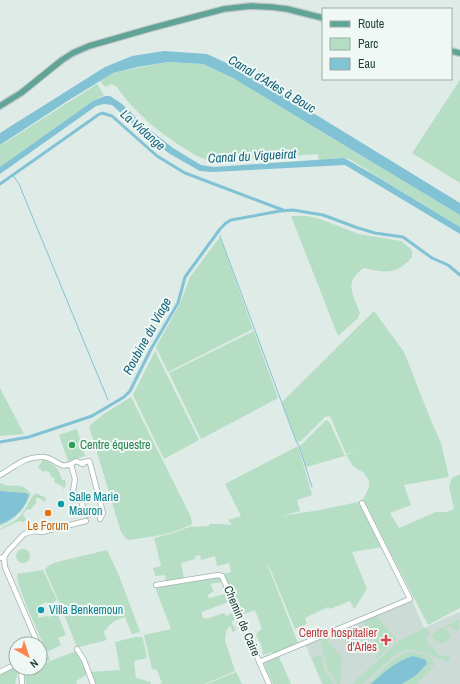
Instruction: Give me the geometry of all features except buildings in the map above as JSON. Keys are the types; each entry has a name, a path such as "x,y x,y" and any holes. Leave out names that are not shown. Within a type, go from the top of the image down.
{"main road":[{"path":"0,106 21,93 73,53 89,46 152,28 224,9 251,6 287,9 322,18"}],"street":[{"path":"0,476 21,461 29,459 43,457 49,458 62,466 71,465 76,461 82,463 89,461 103,513 100,519"},
{"path":"71,465 75,479 72,491 81,501 84,510 88,515"},
{"path":"269,684 259,662 410,599 362,503"},
{"path":"35,636 2,558 24,534 34,531 42,532 86,521"},
{"name":"Chemin de Caire","path":"156,586 218,575 222,576 259,662"},
{"path":"76,649 84,660 94,684"}],"shaded area":[{"name":"Centre hospitalier d'Arles","path":"412,600 424,628 459,612 460,684 322,684 305,644"}],"green space":[{"path":"168,62 203,64 233,78 460,215 460,227 351,160 344,158 319,160 318,154 212,161 201,158 174,142 156,128 139,113 116,86 111,84 106,87 100,81 113,73"},
{"path":"460,80 460,183 412,153"},
{"path":"97,84 104,95 93,101 0,167 0,146"},
{"path":"291,216 308,216 359,234 401,241 412,250 412,257 407,263 396,270 379,271 364,268 358,273 352,283 352,289 360,313 358,318 338,336"},
{"path":"220,237 253,329 168,372 156,347 180,304 190,277"},
{"path":"374,311 404,352 441,443 449,477 404,485 411,505 390,513 399,528 436,512 447,512 454,509 449,486 452,478 460,474 460,608 428,625 363,500 369,487 369,481 364,473 353,466 346,455 358,451 346,454 330,416 325,417 300,442 296,441 282,402"},
{"path":"254,331 278,398 201,439 169,373"},
{"path":"155,351 199,440 164,459 133,395"},
{"path":"0,388 24,434 0,436"},
{"path":"131,397 190,515 192,522 191,525 173,532 129,540 126,539 121,532 89,426 104,414"},
{"path":"327,420 330,423 345,456 306,467 299,447"},
{"name":"Centre équestre","path":"77,429 85,456 68,461 59,435"},
{"path":"298,446 312,495 297,500 300,511 282,516 358,502 362,505 382,547 352,552 367,589 354,609 350,601 330,609 328,607 305,618 307,624 295,629 268,566 298,643 273,654 272,652 263,655 262,647 256,635 262,629 255,610 242,615 223,574 231,572 229,563 217,566 215,556 201,560 200,555 195,556 195,559 181,563 184,579 166,583 165,575 155,576 153,568 161,566 154,538 192,526 209,526 209,524 232,525 228,520 241,516 225,484"},
{"path":"43,459 56,467 62,480 65,480 66,485 63,490 63,487 54,482 55,479 50,475 50,473 45,470 44,472 38,468"},
{"path":"0,483 9,486 23,487 31,494 19,513 26,493 0,491"},
{"path":"36,493 46,498 45,502 39,498 36,498 36,503 31,509 26,510 23,514 26,520 23,522 19,521 0,530 19,517 33,495"},
{"path":"19,513 11,521 0,526 0,524"},
{"path":"20,549 26,549 30,553 30,559 26,563 20,563 16,559 16,553"},
{"path":"107,550 118,573 140,632 132,634 125,617 114,622 103,631 107,640 79,647 76,645 45,570 50,565 57,562 73,558 75,563 74,558"},
{"path":"43,570 57,600 49,605 46,602 40,605 38,610 38,618 47,616 50,617 53,610 56,610 66,635 58,638 61,645 48,652 48,636 40,636 20,589 17,574"},
{"path":"220,576 223,582 210,584 214,591 208,595 209,598 195,602 225,594 228,602 202,612 202,617 206,619 224,613 226,616 236,611 241,627 238,629 237,628 239,626 235,620 231,622 234,627 237,626 235,628 236,630 233,632 230,626 226,631 225,640 235,671 205,684 159,684 162,683 157,670 152,669 144,635 171,629 155,587"},
{"path":"375,615 396,639 377,659 375,657 381,651 373,643 376,640 367,630 362,620"},
{"path":"457,620 460,621 460,629 456,631 450,625 446,629 451,635 449,639 447,638 445,643 440,643 435,640 433,636 431,636 432,634"},
{"path":"348,627 350,628 328,639 328,642 342,657 340,684 337,684 327,668 320,639"},
{"path":"424,628 428,629 429,636 426,636 428,646 431,646 442,656 448,655 451,658 448,663 427,653 417,650 406,650 396,654 362,684 352,684 399,641"},
{"path":"135,637 142,637 147,658 134,661 136,678 151,682 151,684 95,684 90,672 120,670 115,642"},
{"path":"76,651 83,660 88,674 76,681 77,684 26,684 25,676 48,676 48,662"},
{"path":"409,652 429,655 435,664 435,666 429,664 429,666 433,668 417,684 402,684 415,676 427,664 426,660 418,658 411,658 396,663 371,684 368,684 392,661"},
{"path":"321,655 324,669 334,684 323,684 312,658"},
{"path":"278,656 291,684 273,684 264,664 267,660"},
{"path":"8,669 8,676 17,676 15,684 0,684 0,674"},
{"path":"236,672 242,684 207,684"}],"water":[{"path":"164,51 207,54 248,73 460,203 460,215 233,78 203,64 168,62 113,73 0,145 0,133 105,67 132,56"},
{"path":"105,96 110,96 122,104 145,126 173,148 201,165 214,167 344,158 460,227 460,234 345,165 212,172 200,171 170,154 146,136 112,105 104,104 96,106 0,174 0,167 93,101"},
{"path":"0,491 26,493 29,495 22,509 14,517 0,524"},
{"path":"413,656 426,660 427,664 415,676 402,684 371,684 385,671 401,661"}],"waterway":[{"name":"La Vidange","path":"0,184 102,113 112,116 157,156 185,173 283,210"},
{"path":"13,175 19,184 108,400"},
{"name":"Roubine du Viage","path":"0,442 29,437 92,416 124,397 130,391 151,349 178,303 185,277 220,229 231,220 293,210 323,215 375,233 403,237 432,258 448,265 460,275"},
{"path":"220,236 299,446 312,487"}],"place":[{"name":"Centre équestre","path":"72,445"},
{"name":"Salle Marie Mauron","path":"61,504"},
{"name":"Le Forum","path":"48,513"},
{"name":"Villa Benkemoun","path":"41,610"},
{"name":"Centre hospitalier d'Arles","path":"386,640"}],"water label":[{"name":"Canal d'Arles à Bouc","path":"272,84"},
{"name":"Canal du Vigueirat","path":"252,156"}]}
